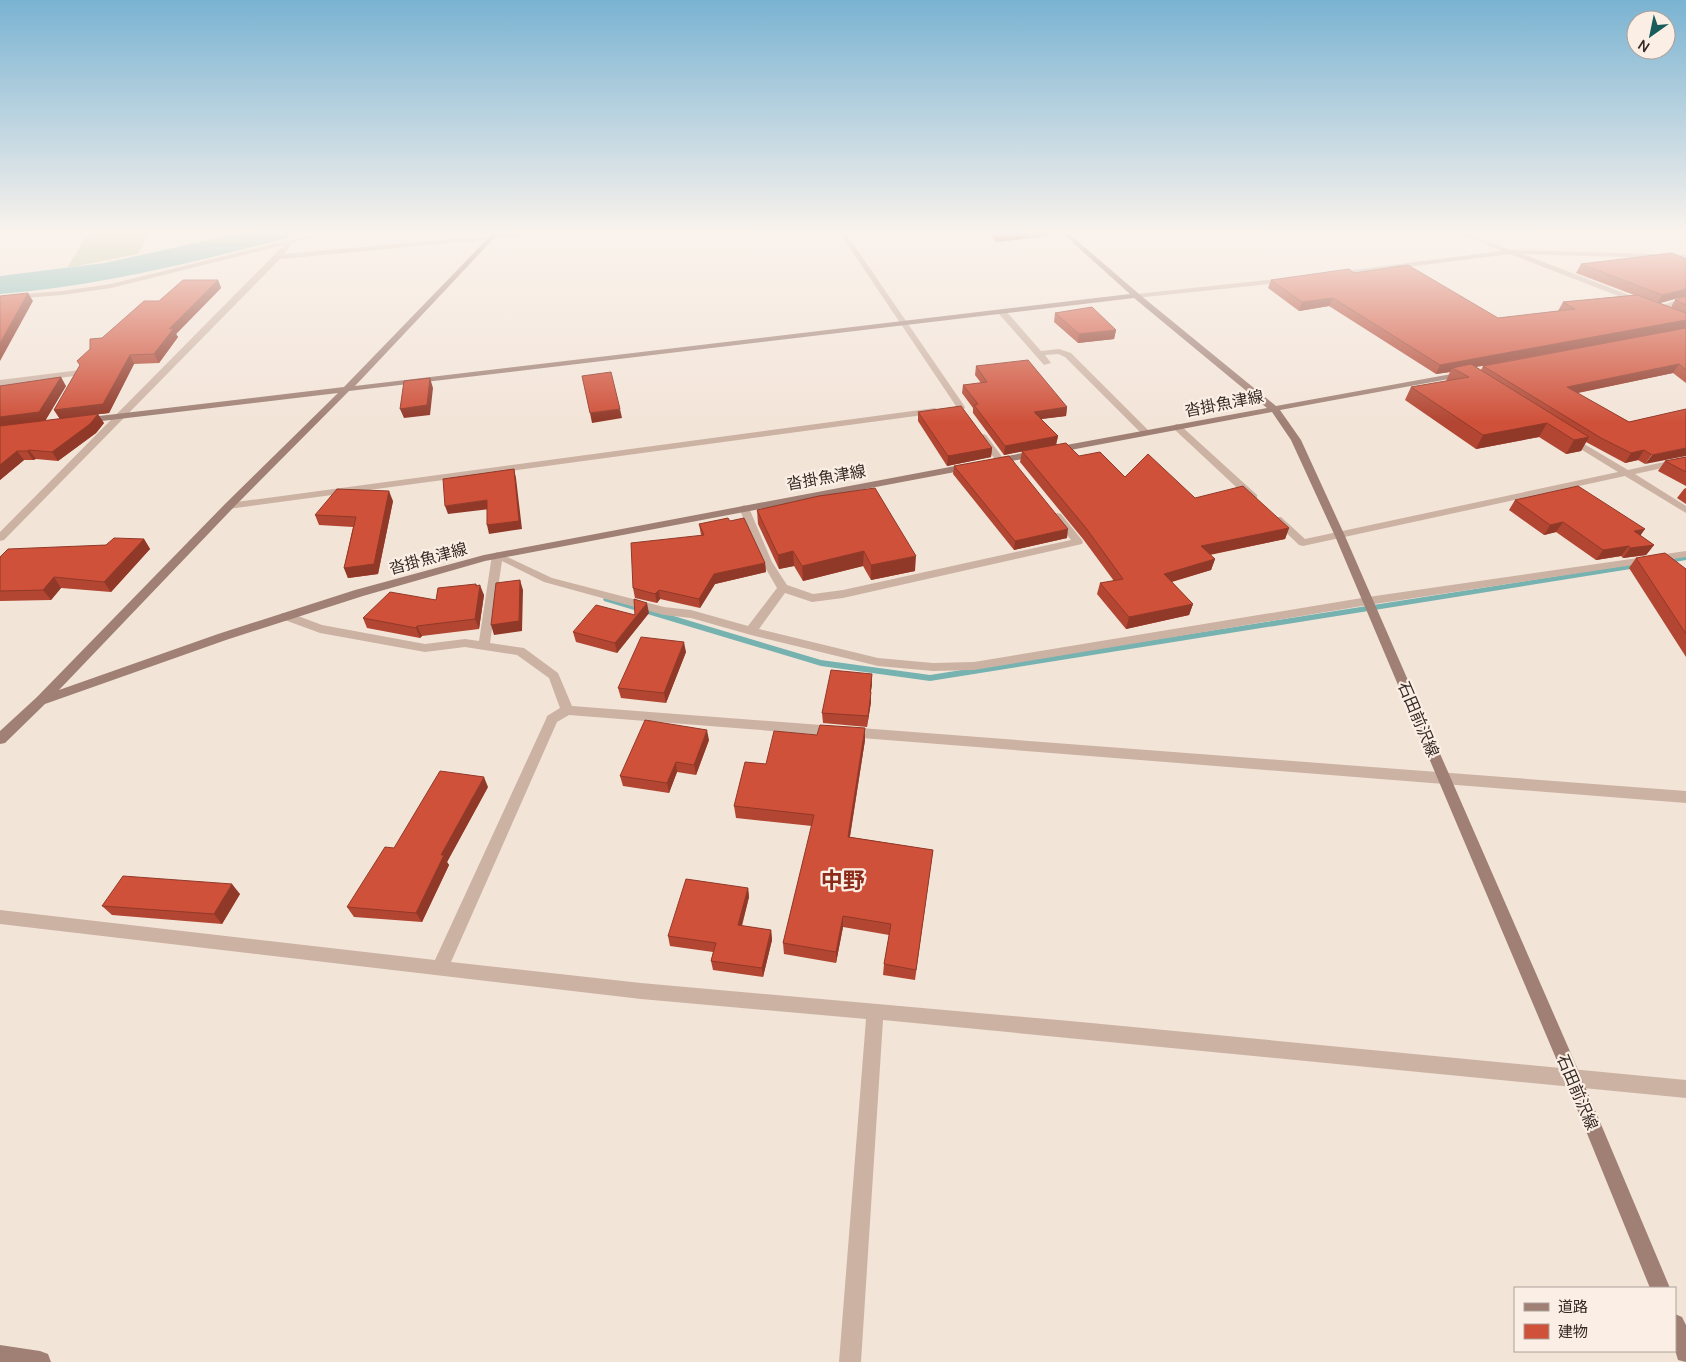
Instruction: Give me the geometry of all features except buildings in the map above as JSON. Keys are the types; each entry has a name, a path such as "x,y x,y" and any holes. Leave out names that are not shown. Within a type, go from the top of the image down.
{"main road":[{"path":"40,701 229,506 346,390 436,296"},
{"path":"76,421 1136,296"},
{"name":"石田前沢線","path":"1136,296 1274,408 1296,440 1340,536 1573,1078 1660,1287"},
{"name":"沓掛魚津線","path":"0,739 40,701 286,616 359,593 497,555 744,508 1009,462 1274,408 1473,374"},
{"path":"1676,1327 1686,1352"},
{"path":"0,1356 40,1362"}],"street":[{"path":"0,298 30,296"},
{"path":"0,538 239,296"},
{"path":"229,506 955,410 885,296"},
{"path":"1136,296 1140,296"},
{"path":"1622,296 1671,315"},
{"path":"1656,309 1686,299"},
{"path":"1002,312 1047,363"},
{"path":"1038,354 1060,351 1068,355 1146,433"},
{"path":"0,383 80,373 70,390"},
{"path":"1177,427 1303,543 1686,460"},
{"path":"978,430 1009,462"},
{"path":"1559,431 1686,510"},
{"path":"744,508 767,562 783,588 812,598 843,594 1078,542 1047,504"},
{"path":"484,645 497,555 548,580 664,612 691,614 751,631 878,662 933,667 974,666 1368,601 1686,554"},
{"path":"751,631 783,588"},
{"path":"286,616 320,629 425,648 465,643 520,651 554,676 567,710"},
{"path":"440,967 552,719 567,710 1445,780 1686,797"},
{"path":"0,917 641,991 1686,1089"},
{"path":"850,1362 874,1012"}],"waterway":[{"path":"1663,562 1686,558"},
{"path":"607,599 821,663 930,678 1640,565"}],"district":[{"name":"中野","path":"843,880"}]}
